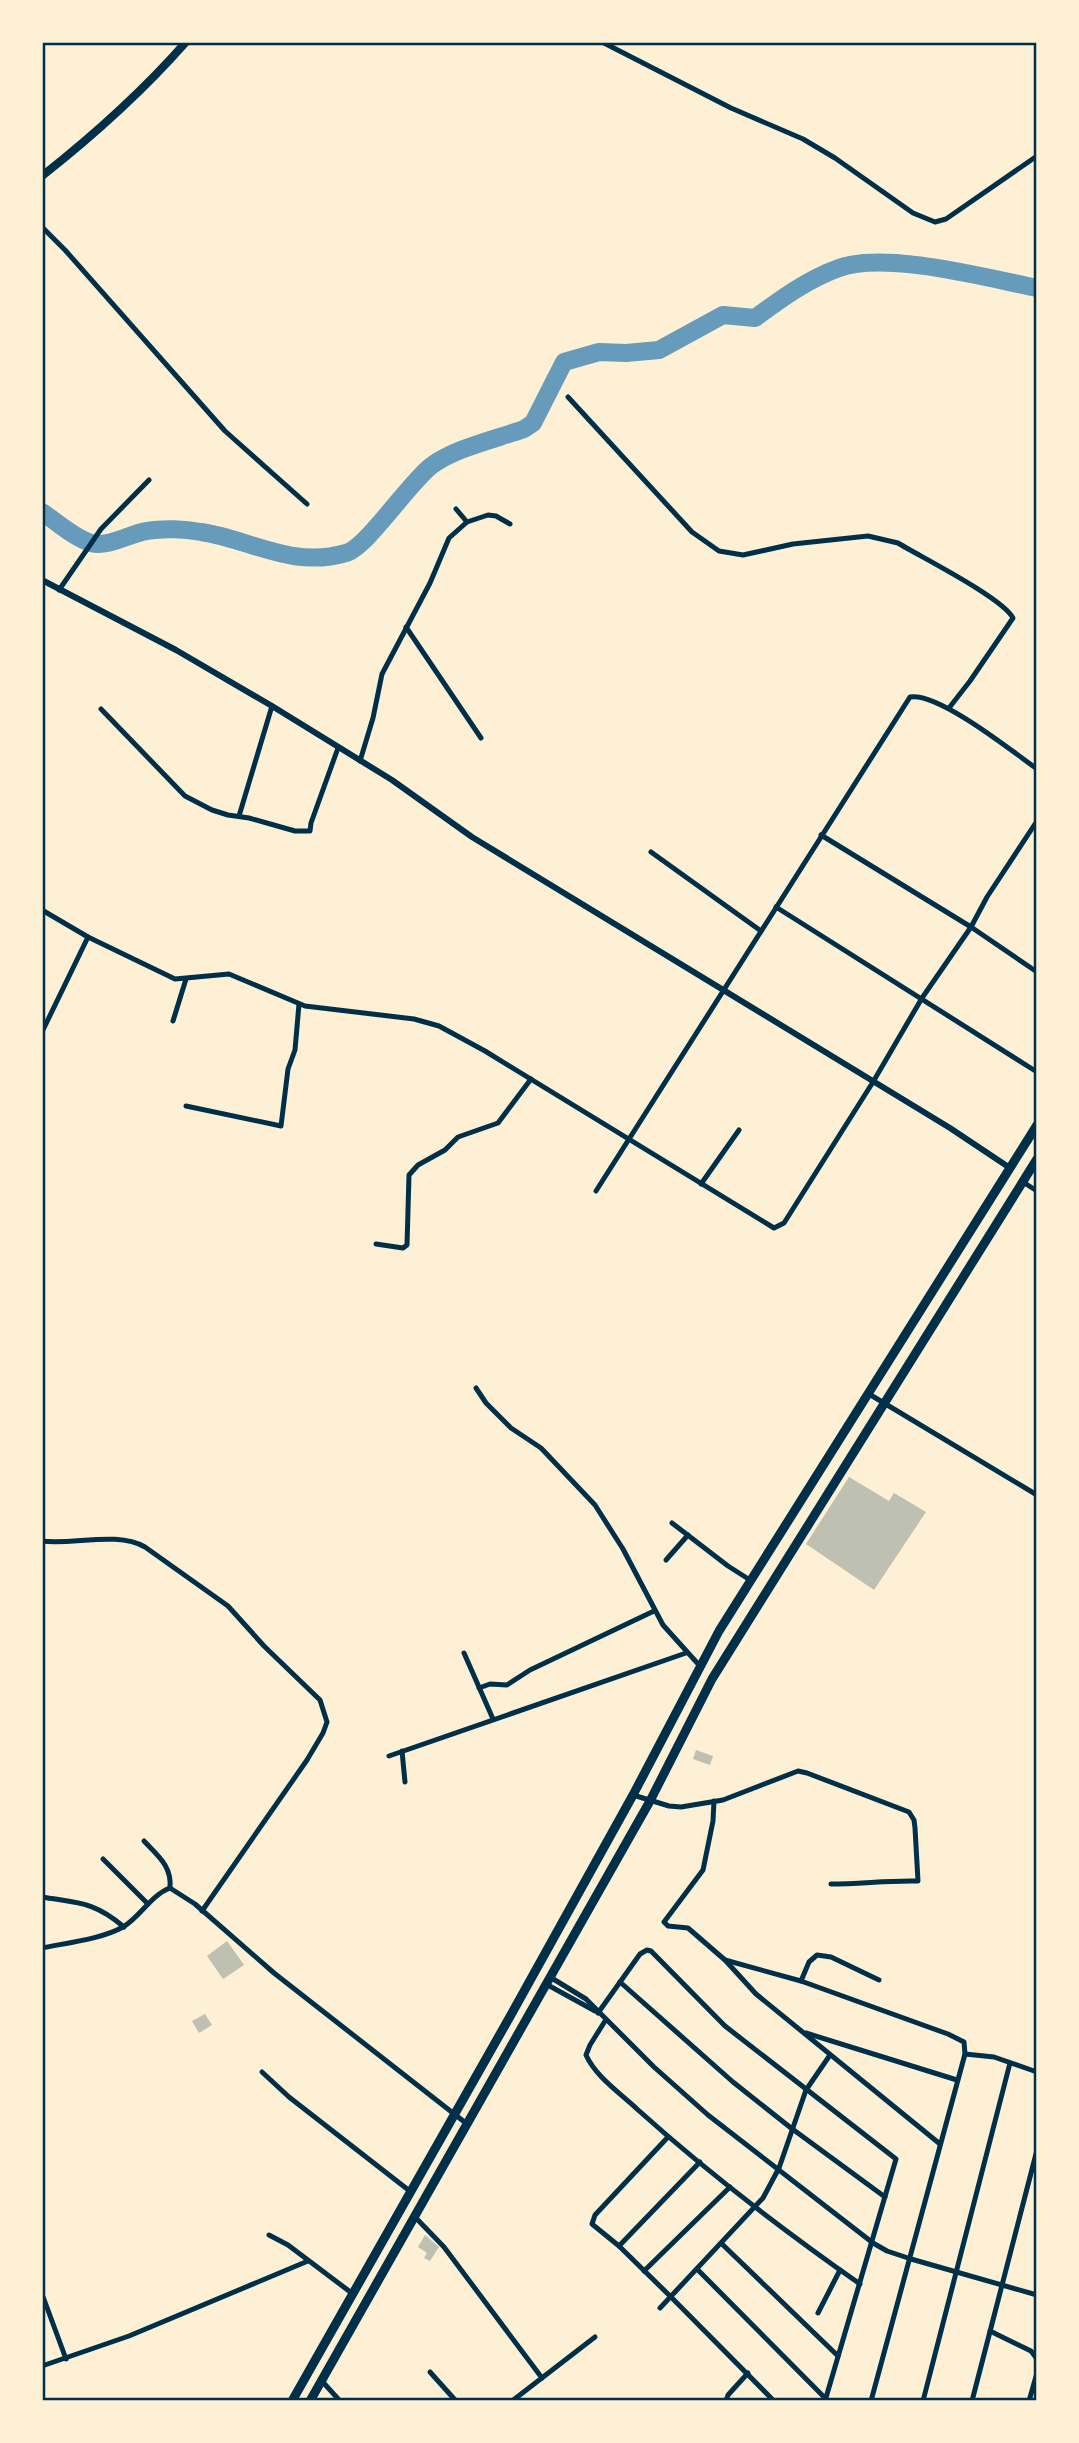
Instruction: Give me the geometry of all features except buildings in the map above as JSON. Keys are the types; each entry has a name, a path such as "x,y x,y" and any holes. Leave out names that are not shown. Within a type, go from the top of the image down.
{"highway":[{"path":"292,2401 633,1795 699,1665 1037,1125"},
{"path":"310,2401 650,1801 724,1659 1037,1159"}],"main road":[{"path":"42,176 91,138 152,81 186,42"}],"street":[{"path":"602,42 731,108 803,139 913,213 935,222 946,219 1037,156"},
{"path":"42,228 98,286 225,431 307,504"},
{"path":"568,397 692,532 719,551 743,555 793,544 868,536 883,538 898,543 989,597 1007,611 1013,618 949,708"},
{"path":"59,590 101,529 149,481"},
{"path":"456,509 467,522"},
{"path":"360,761 382,674 430,583 449,538 467,522 488,515 496,516 510,524"},
{"path":"42,580 176,650 271,706 391,780 472,837 950,1128 1010,1168"},
{"path":"406,627 481,738"},
{"path":"596,1191 910,697 923,697 949,708 1037,769"},
{"path":"239,816 271,706"},
{"path":"101,709 185,796 212,810 304,833 310,831 338,748"},
{"path":"42,911 165,975 186,979 229,974 299,1004 321,1009 414,1019 439,1026 630,1138 774,1228 784,1223 873,1082 922,998 971,928 987,897 1037,821"},
{"path":"821,835 1037,972"},
{"path":"651,852 761,931"},
{"path":"776,907 1037,1072"},
{"path":"42,1032 88,937"},
{"path":"173,1021 186,979"},
{"path":"187,1106 281,1126 288,1069 295,1050 299,1004"},
{"path":"376,1244 403,1248 407,1245 409,1175 418,1165 445,1150 458,1137 498,1123 531,1079"},
{"path":"701,1184 739,1130"},
{"path":"1023,1182 1037,1191"},
{"path":"476,1388 486,1403 510,1427 541,1448 595,1505 623,1549 654,1611 672,1638 699,1665"},
{"path":"869,1394 1037,1495"},
{"path":"672,1523 750,1580"},
{"path":"666,1560 688,1535"},
{"path":"42,1541 118,1540 134,1541 145,1547 228,1605 264,1646 320,1700 325,1710 327,1722 313,1749 202,1911"},
{"path":"479,1688 490,1684 507,1685 530,1670 654,1611"},
{"path":"464,1653 494,1719"},
{"path":"389,1756 686,1653"},
{"path":"402,1752 405,1782"},
{"path":"633,1795 674,1807 742,1793 798,1771 894,1806 912,1816 918,1881 831,1884"},
{"path":"713,1801 713,1821 703,1870 664,1922 668,1926 688,1928 725,1961 747,1987 940,2144"},
{"path":"144,1841 166,1864 170,1872 170,1888"},
{"path":"103,1859 148,1904"},
{"path":"170,1888 467,2124"},
{"path":"42,1948 124,1927 170,1888"},
{"path":"42,1897 81,1902 112,1916 124,1927"},
{"path":"598,2012 643,1951 652,1951 725,2026 896,2160 825,2400 698,2270"},
{"path":"801,1982 809,1962 817,1955 831,1957 879,1980"},
{"path":"725,1961 801,1982 964,2042 965,2054 870,2401"},
{"path":"548,1980 598,2012 699,2108 873,2243 911,2259 1037,2295"},
{"path":"620,1982 708,2061 791,2128 885,2197"},
{"path":"605,2021 587,2050 587,2058 606,2080 668,2137 730,2187 860,2284"},
{"path":"800,2031 957,2080"},
{"path":"965,2054 995,2057 1037,2072"},
{"path":"660,2308 756,2207 779,2168 806,2090 830,2055"},
{"path":"923,2401 1010,2063"},
{"path":"262,2072 299,2105 411,2192"},
{"path":"668,2137 592,2220 594,2228 619,2246 774,2401"},
{"path":"972,2401 1037,2150"},
{"path":"619,2246 700,2162"},
{"path":"644,2271 730,2187"},
{"path":"415,2217 444,2247 542,2378"},
{"path":"269,2235 288,2245 354,2294"},
{"path":"722,2244 838,2357"},
{"path":"42,2366 130,2336 308,2262"},
{"path":"818,2314 840,2270"},
{"path":"42,2294 66,2359"},
{"path":"990,2331 1031,2351 1037,2359"},
{"path":"512,2401 595,2337"},
{"path":"430,2372 456,2401"},
{"path":"726,2401 728,2395 748,2373"},
{"path":"1029,2401 1037,2373"},
{"path":"321,2380 340,2401"}],"waterway":[{"path":"42,512 78,537 98,544 141,532 174,529 219,536 289,555 326,557 346,553 376,528 431,466 464,449 524,429 533,423 564,362 599,352 659,350 723,315 755,318 816,278 839,268 859,264 909,264 1037,288"}]}
